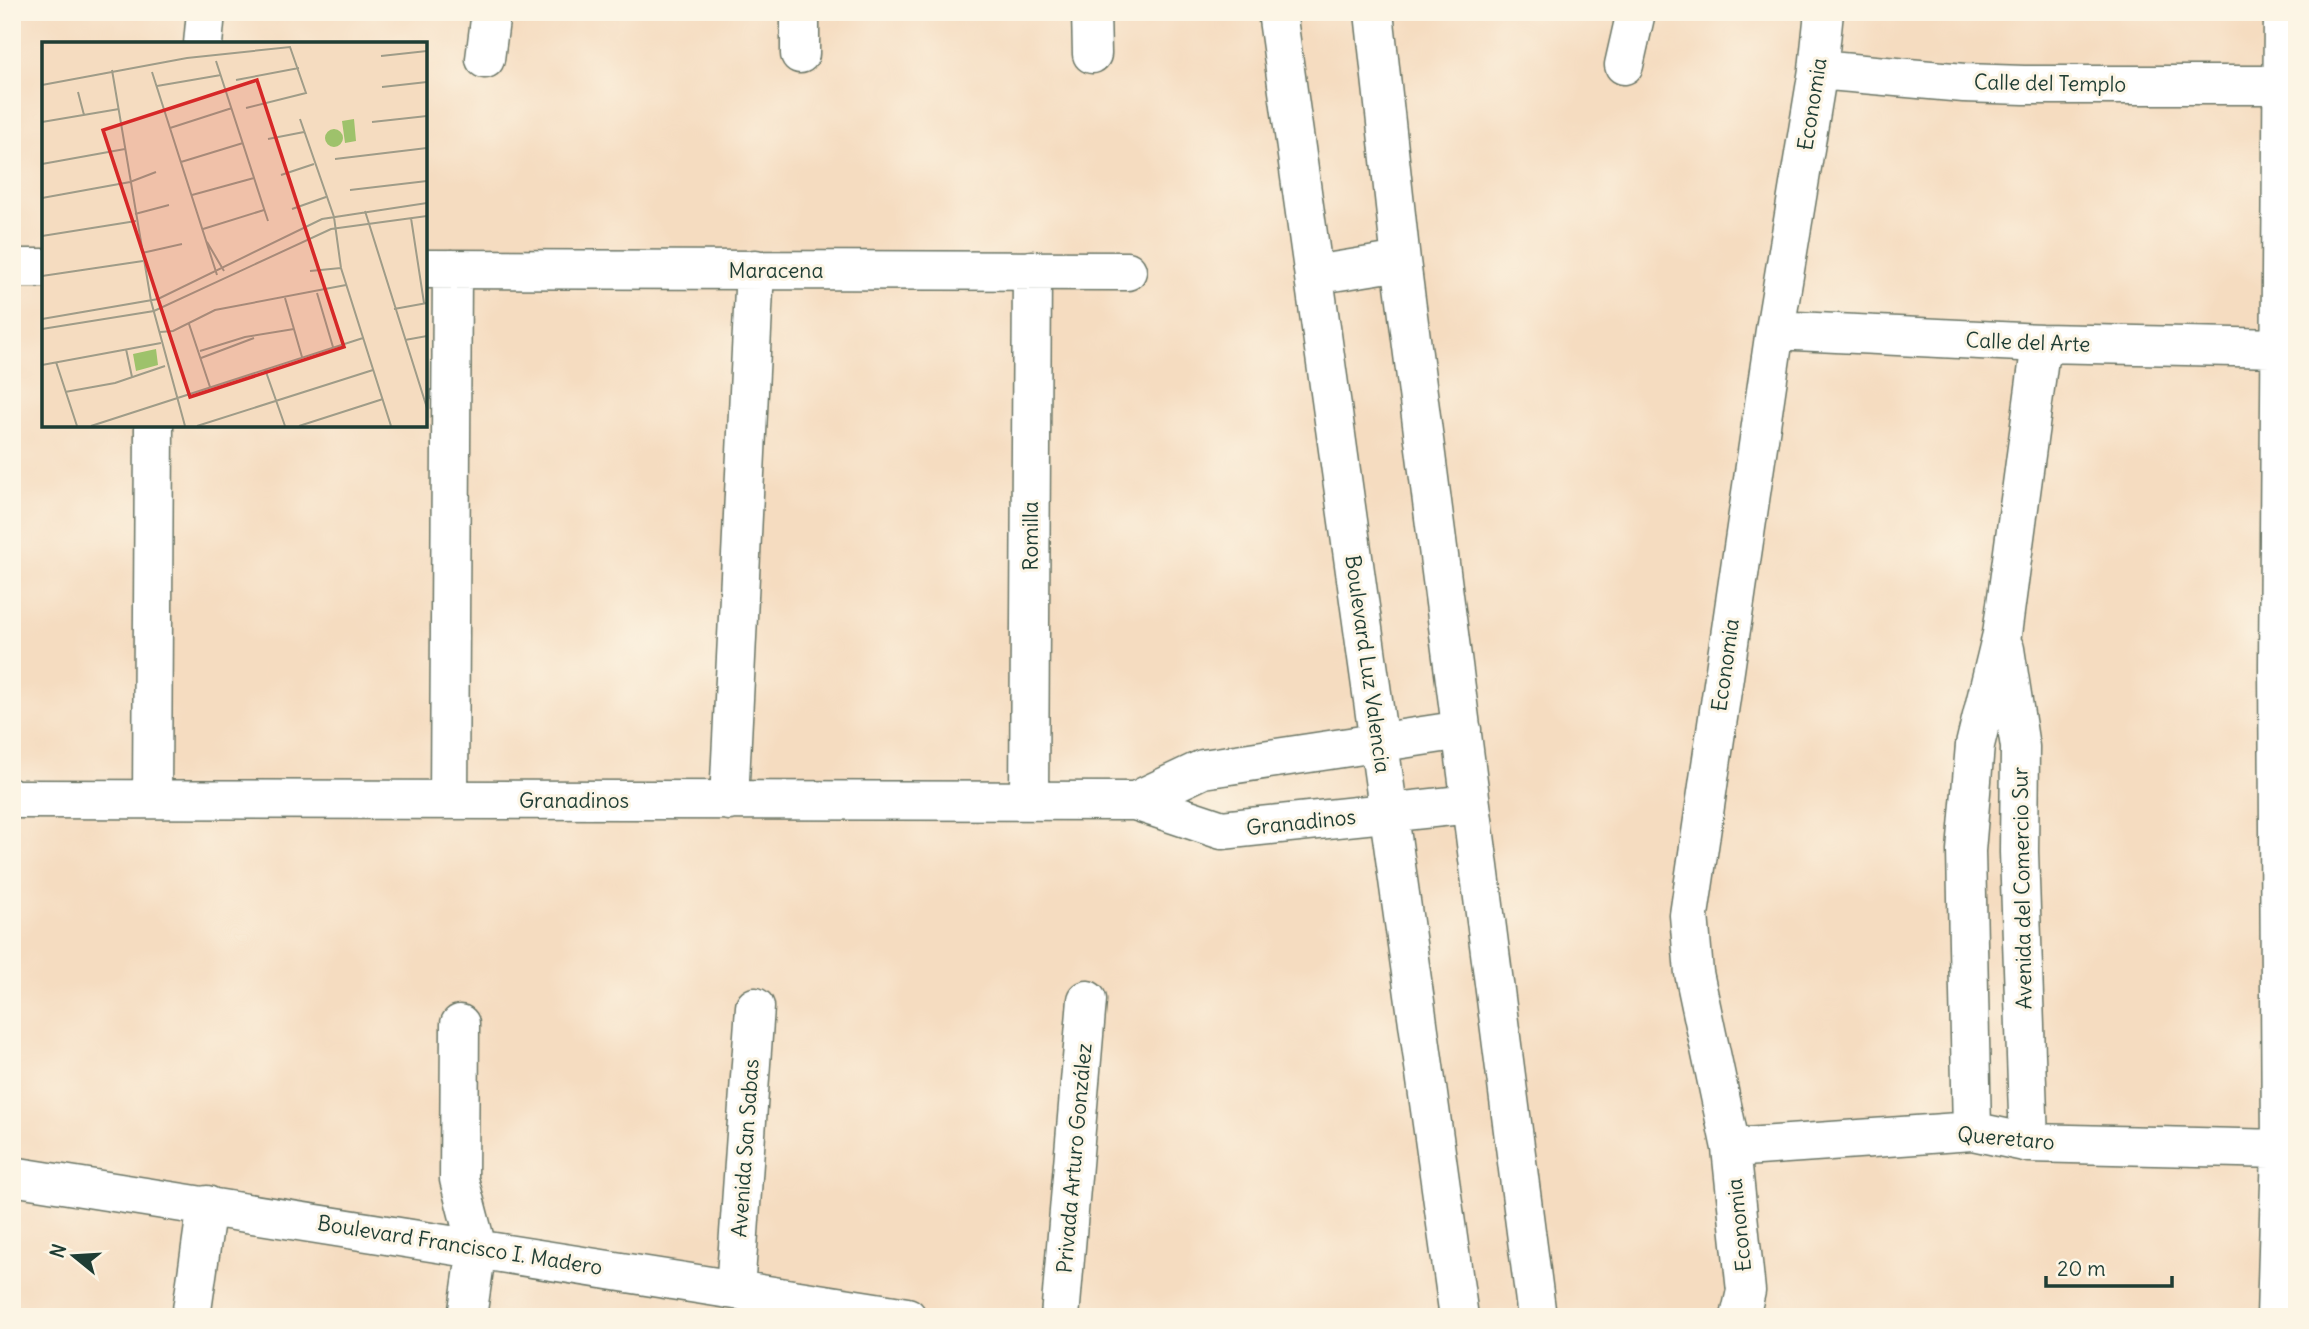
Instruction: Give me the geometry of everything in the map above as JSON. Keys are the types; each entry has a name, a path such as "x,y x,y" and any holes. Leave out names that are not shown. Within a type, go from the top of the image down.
{"street":[{"path":"203,42 206,12"},
{"path":"485,59 491,12"},
{"path":"800,12 800,54"},
{"path":"1091,12 1092,54"},
{"name":"Boulevard Luz Valencia","path":"1277,12 1459,1317"},
{"path":"1374,12 1401,261 1537,1317"},
{"path":"1624,65 1636,12"},
{"name":"Economia","path":"1740,1317 1746,1291 1731,1148 1694,973 1689,915 1775,330 1818,70 1824,12"},
{"path":"2276,1317 2281,1149 2287,666 2282,348 2283,12"},
{"name":"Calle del Templo","path":"1818,70 1964,83 2024,85 2282,85"},
{"path":"1314,275 1401,261"},
{"path":"12,268 42,268"},
{"path":"438,269 449,800"},
{"name":"Maracena","path":"438,269 1127,271"},
{"path":"729,801 755,270"},
{"name":"Romilla","path":"1029,801 1032,271"},
{"name":"Calle del Arte","path":"1775,330 2041,343 2282,348"},
{"name":"Avenida del Comercio Sur","path":"1972,1131 1966,850 1975,745 2002,634 2041,343"},
{"path":"152,799 155,427"},
{"name":"Avenida del Comercio Sur","path":"2002,634 2020,747 2019,852 2029,1143"},
{"name":"Granadinos","path":"1135,801 1203,769 1462,730"},
{"name":"Granadinos","path":"12,799 1135,801 1222,830 1471,804"},
{"name":"Privada Arturo González","path":"1060,1317 1087,1000"},
{"name":"Avenida San Sabas","path":"735,1290 755,1007"},
{"path":"460,1024 459,1179 477,1248 467,1317"},
{"name":"Queretaro","path":"1731,1148 1972,1131 2029,1143 2281,1149"},
{"name":"Boulevard Francisco I. Madero","path":"12,1176 735,1290 790,1308 907,1317"},
{"path":"191,1317 206,1205"}]}
